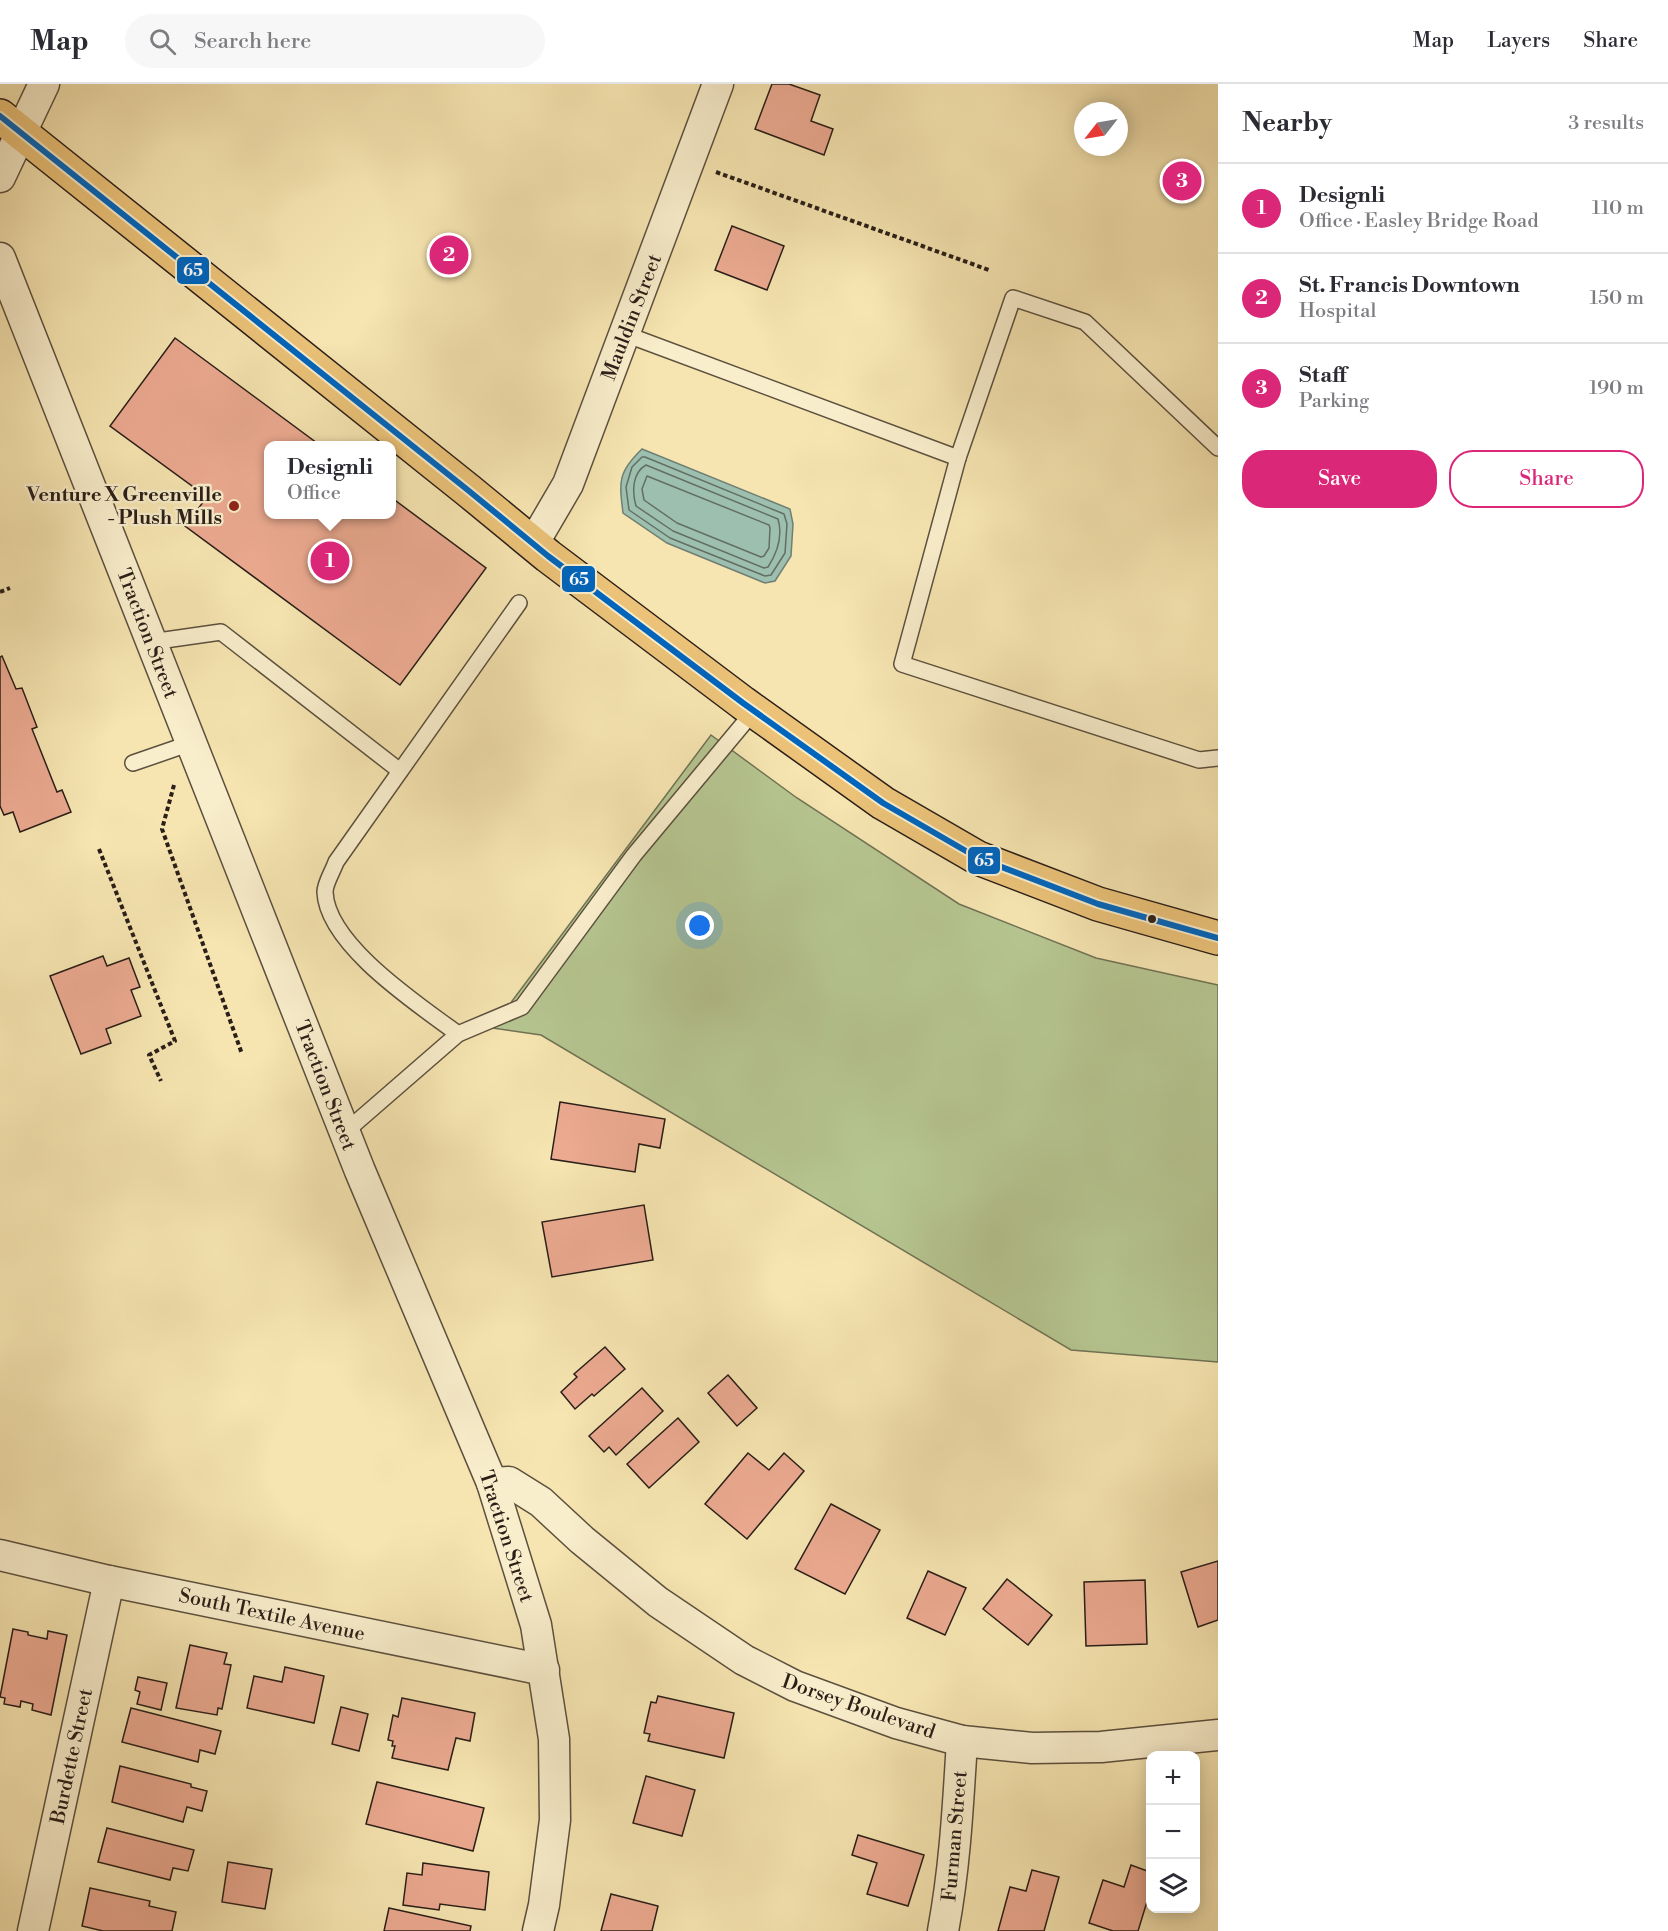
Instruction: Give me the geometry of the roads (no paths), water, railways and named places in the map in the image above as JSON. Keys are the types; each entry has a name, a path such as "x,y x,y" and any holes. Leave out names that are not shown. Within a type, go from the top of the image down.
{"highway":[{"path":"11,125 470,491 533,544 754,711 883,803 978,858 1098,904 1218,938"}],"street":[{"path":"0,177 11,125 44,84"},
{"name":"Mauldin Street","path":"533,544 568,484 718,84"},
{"name":"Traction Street","path":"0,258 344,1132 492,1483 536,1625 554,1739 555,1820 544,1905 538,1931"},
{"name":"Dorsey Boulevard","path":"492,1483 509,1482 541,1502 582,1540 658,1602 744,1660 795,1686 896,1722 962,1741 1032,1748 1101,1748 1218,1735"},
{"name":"South Textile Avenue","path":"0,1555 109,1581 544,1670"},
{"name":"Burdette Street","path":"33,1931 109,1581"},
{"name":"Furman Street","path":"943,1931 956,1845 962,1741"}],"lane":[{"path":"1218,448 1085,322 1012,298 958,458 902,664 1198,760 1218,758"},
{"path":"625,334 958,458"},
{"path":"458,1034 398,989 356,951 330,917 324,890 336,862 519,603"},
{"path":"151,642 221,632 400,771"},
{"path":"344,1132 458,1034 522,1007 634,855 754,711"},
{"path":"133,763 191,743"}],"water":[{"path":"642,449 790,509 793,524 791,556 775,581 765,583 667,543 623,513 621,485 624,471"}],"place":[{"name":"Staff","path":"1182,181"},
{"name":"St. Francis Downtown","path":"449,255"},
{"name":"Venture X Greenville - Plush Mills","path":"234,506"},
{"name":"Designli","path":"330,561"}]}
